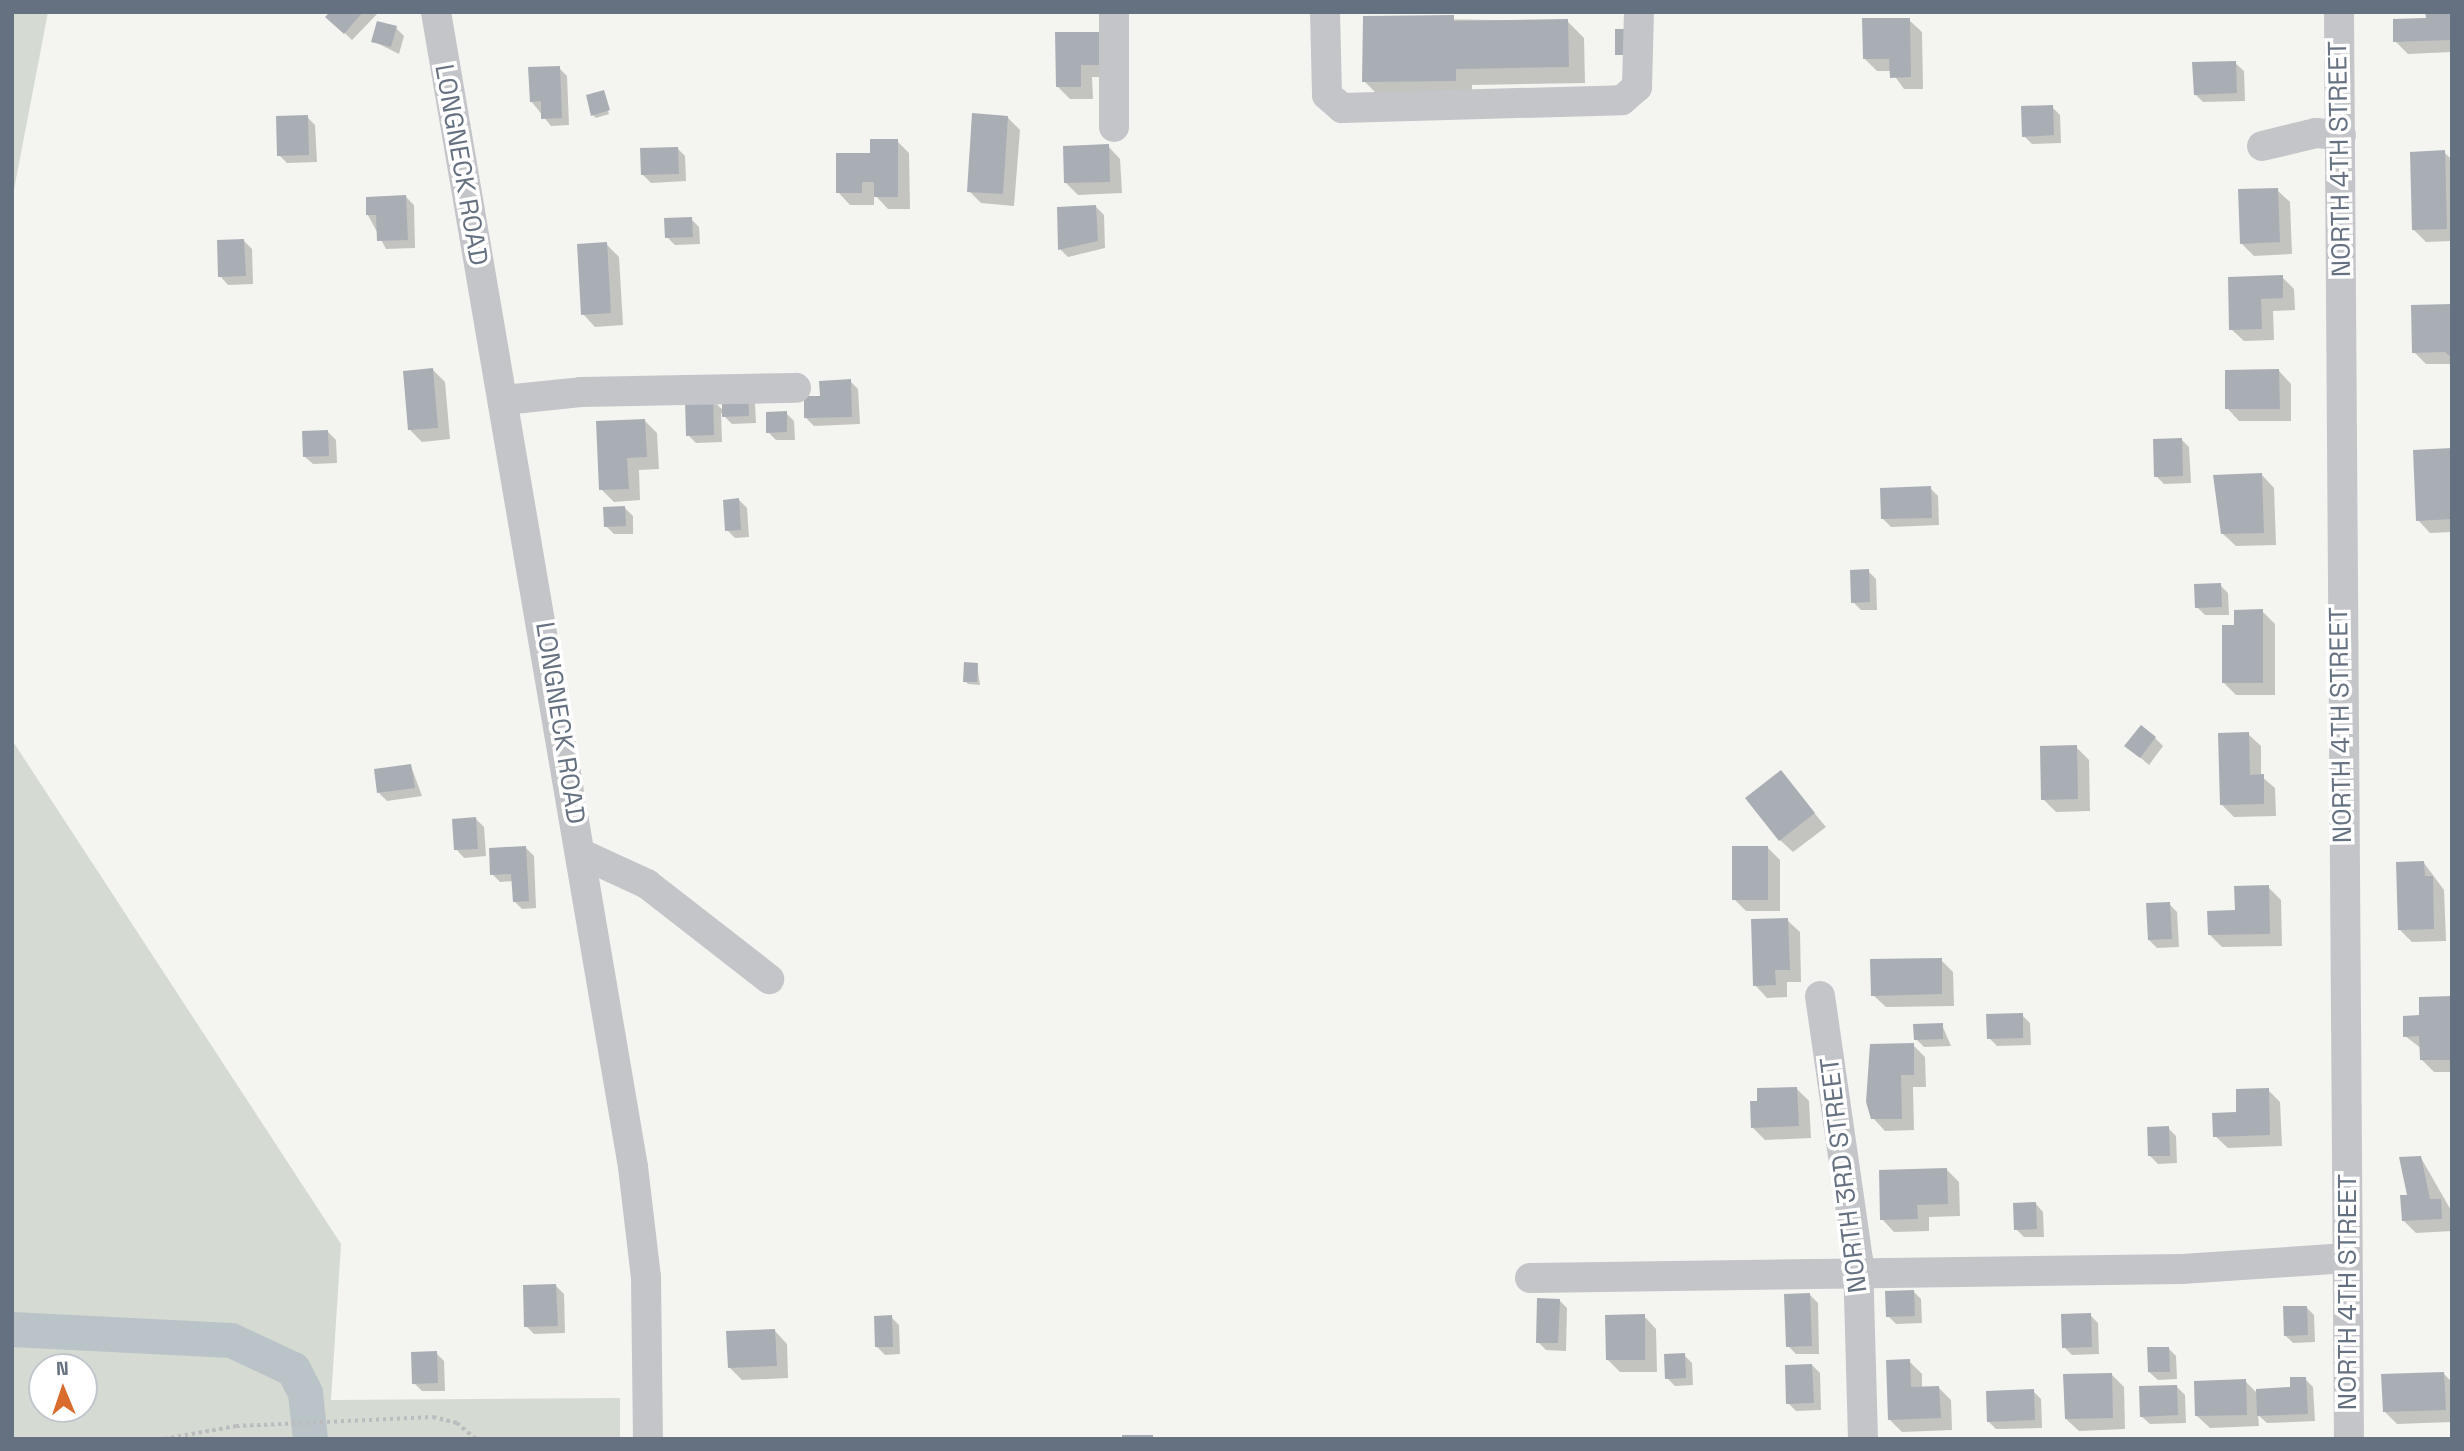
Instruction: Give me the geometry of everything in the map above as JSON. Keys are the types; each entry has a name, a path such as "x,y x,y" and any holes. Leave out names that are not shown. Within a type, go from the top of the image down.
{"street":[{"name":"LONGNECK ROAD","path":"436,12 582,854 643,1245 648,1439"},
{"path":"1114,12 1114,127"},
{"path":"1325,12 1325,83 1332,103 1342,108 1622,100 1637,88 1640,12"},
{"name":"NORTH 4TH STREET","path":"2339,12 2341,135 2338,544 2349,1439"},
{"path":"2262,146 2316,133 2341,135"},
{"path":"504,400 581,391 796,388"},
{"path":"582,854 647,884 769,979"},
{"name":"NORTH 3RD STREET","path":"1820,996 1859,1277 1863,1439"},
{"path":"1530,1278 1859,1277 2182,1269 2347,1258"}],"path":[{"path":"164,1439 296,1423 433,1417 457,1423 476,1439"}],"shaded area":[{"path":"12,12 48,12 12,200"},
{"path":"12,740 341,1244 331,1400 620,1398 620,1439 12,1439"}],"building":[{"path":"330,12 363,12 344,34 325,17"},
{"path":"2425,12 2452,12 2452,40 2393,42 2393,19 2426,18"},
{"path":"1454,15 1454,21 1568,19 1569,67 1456,69 1456,81 1362,82 1363,16"},
{"path":"1862,18 1910,18 1911,77 1890,78 1889,59 1863,59"},
{"path":"377,21 397,26 391,47 371,42"},
{"path":"1615,29 1633,29 1633,55 1615,55"},
{"path":"1055,32 1109,32 1109,65 1081,65 1081,87 1056,87"},
{"path":"2236,61 2237,93 2194,95 2192,62"},
{"path":"560,66 562,118 541,119 541,101 530,102 528,67"},
{"path":"604,90 610,110 591,116 586,95"},
{"path":"2053,105 2054,135 2022,137 2021,106"},
{"path":"972,113 1008,116 1003,194 967,192"},
{"path":"308,115 309,155 277,156 276,116"},
{"path":"870,139 898,139 898,197 874,197 874,182 862,182 862,193 836,193 836,153 870,153"},
{"path":"1109,144 1110,182 1064,183 1063,146"},
{"path":"678,147 679,174 641,175 640,148"},
{"path":"2445,150 2447,229 2412,230 2410,152"},
{"path":"2278,188 2280,242 2240,244 2238,189"},
{"path":"406,195 408,240 377,241 376,215 366,215 366,197"},
{"path":"1096,205 1098,241 1058,250 1057,207"},
{"path":"692,217 693,237 665,238 664,218"},
{"path":"244,239 246,276 218,277 217,240"},
{"path":"607,242 611,313 581,315 577,244"},
{"path":"2283,275 2283,298 2261,299 2262,329 2229,330 2228,277"},
{"path":"2452,304 2452,358 2445,352 2412,353 2411,305"},
{"path":"433,368 438,428 408,430 403,371"},
{"path":"2279,369 2280,409 2225,409 2225,370"},
{"path":"851,379 852,417 804,418 804,396 820,396 819,381"},
{"path":"748,394 749,416 722,417 722,395"},
{"path":"713,398 714,435 686,436 685,399"},
{"path":"787,411 787,432 766,433 766,412"},
{"path":"645,419 647,457 627,458 629,489 599,490 596,421"},
{"path":"328,430 329,456 303,457 302,431"},
{"path":"2182,438 2183,476 2154,477 2153,439"},
{"path":"2452,448 2452,519 2416,521 2413,450"},
{"path":"2262,473 2264,533 2221,534 2213,475"},
{"path":"1931,486 1932,518 1881,519 1880,488"},
{"path":"739,498 741,530 725,531 723,500"},
{"path":"625,506 626,526 604,527 603,507"},
{"path":"1869,569 1870,602 1851,603 1850,570"},
{"path":"2221,583 2222,607 2195,608 2194,584"},
{"path":"2263,609 2263,683 2222,683 2222,625 2234,625 2234,610"},
{"path":"964,662 978,663 977,682 963,682"},
{"path":"2141,725 2156,737 2140,758 2124,746"},
{"path":"2249,732 2250,775 2264,774 2264,804 2220,805 2218,733"},
{"path":"2077,745 2078,799 2041,800 2040,746"},
{"path":"411,764 415,788 377,793 374,769"},
{"path":"1781,770 1815,813 1779,841 1745,798"},
{"path":"476,817 478,849 454,850 452,819"},
{"path":"526,846 529,901 513,902 511,874 490,875 489,848"},
{"path":"1732,846 1768,846 1768,900 1732,900"},
{"path":"2424,861 2425,876 2433,876 2434,929 2398,930 2396,862"},
{"path":"2269,885 2270,934 2208,935 2207,911 2235,910 2234,886"},
{"path":"2170,902 2172,939 2148,940 2146,903"},
{"path":"1788,918 1790,970 1775,970 1776,985 1753,986 1751,919"},
{"path":"1942,958 1942,994 1871,996 1870,959"},
{"path":"2452,996 2452,1060 2420,1060 2419,1036 2403,1037 2403,1016 2419,1015 2419,997"},
{"path":"2023,1013 2023,1038 1987,1039 1986,1014"},
{"path":"1943,1023 1943,1039 1914,1040 1913,1024"},
{"path":"1914,1043 1914,1075 1901,1075 1902,1119 1871,1119 1866,1102 1870,1044"},
{"path":"1797,1087 1799,1126 1751,1128 1750,1101 1757,1101 1757,1088"},
{"path":"2269,1088 2270,1135 2213,1137 2212,1113 2236,1112 2236,1089"},
{"path":"2169,1126 2170,1156 2148,1156 2147,1127"},
{"path":"2421,1156 2430,1199 2441,1199 2442,1219 2402,1221 2400,1195 2407,1195 2399,1157"},
{"path":"1947,1168 1948,1204 1917,1205 1918,1219 1880,1220 1879,1170"},
{"path":"2036,1202 2037,1229 2014,1230 2013,1203"},
{"path":"556,1284 558,1326 524,1327 523,1285"},
{"path":"1914,1290 1915,1316 1886,1317 1885,1291"},
{"path":"1810,1293 1812,1346 1786,1347 1784,1294"},
{"path":"1537,1298 1560,1299 1558,1343 1536,1343"},
{"path":"2283,1306 2307,1306 2308,1335 2284,1336"},
{"path":"2091,1313 2092,1347 2062,1348 2061,1314"},
{"path":"1645,1314 1645,1360 1606,1360 1605,1315"},
{"path":"892,1315 893,1347 875,1347 874,1316"},
{"path":"775,1329 777,1366 728,1368 726,1331"},
{"path":"2147,1347 2169,1347 2170,1372 2148,1372"},
{"path":"437,1351 438,1383 412,1384 411,1352"},
{"path":"1685,1353 1686,1378 1665,1379 1664,1354"},
{"path":"1910,1359 1911,1387 1939,1386 1941,1418 1888,1420 1886,1360"},
{"path":"1812,1364 1814,1403 1786,1404 1785,1365"},
{"path":"2444,1372 2446,1410 2383,1412 2381,1374"},
{"path":"2112,1373 2113,1418 2065,1419 2063,1374"},
{"path":"2290,1377 2306,1377 2308,1414 2257,1416 2256,1389 2290,1387"},
{"path":"2246,1379 2247,1415 2195,1416 2194,1381"},
{"path":"2177,1385 2178,1415 2140,1417 2139,1386"},
{"path":"2034,1389 2035,1420 1987,1422 1986,1391"},
{"path":"1122,1435 1153,1435 1153,1439 1122,1439"}],"waterway":[{"path":"12,1329 231,1340 293,1369 305,1393 310,1439"}]}
